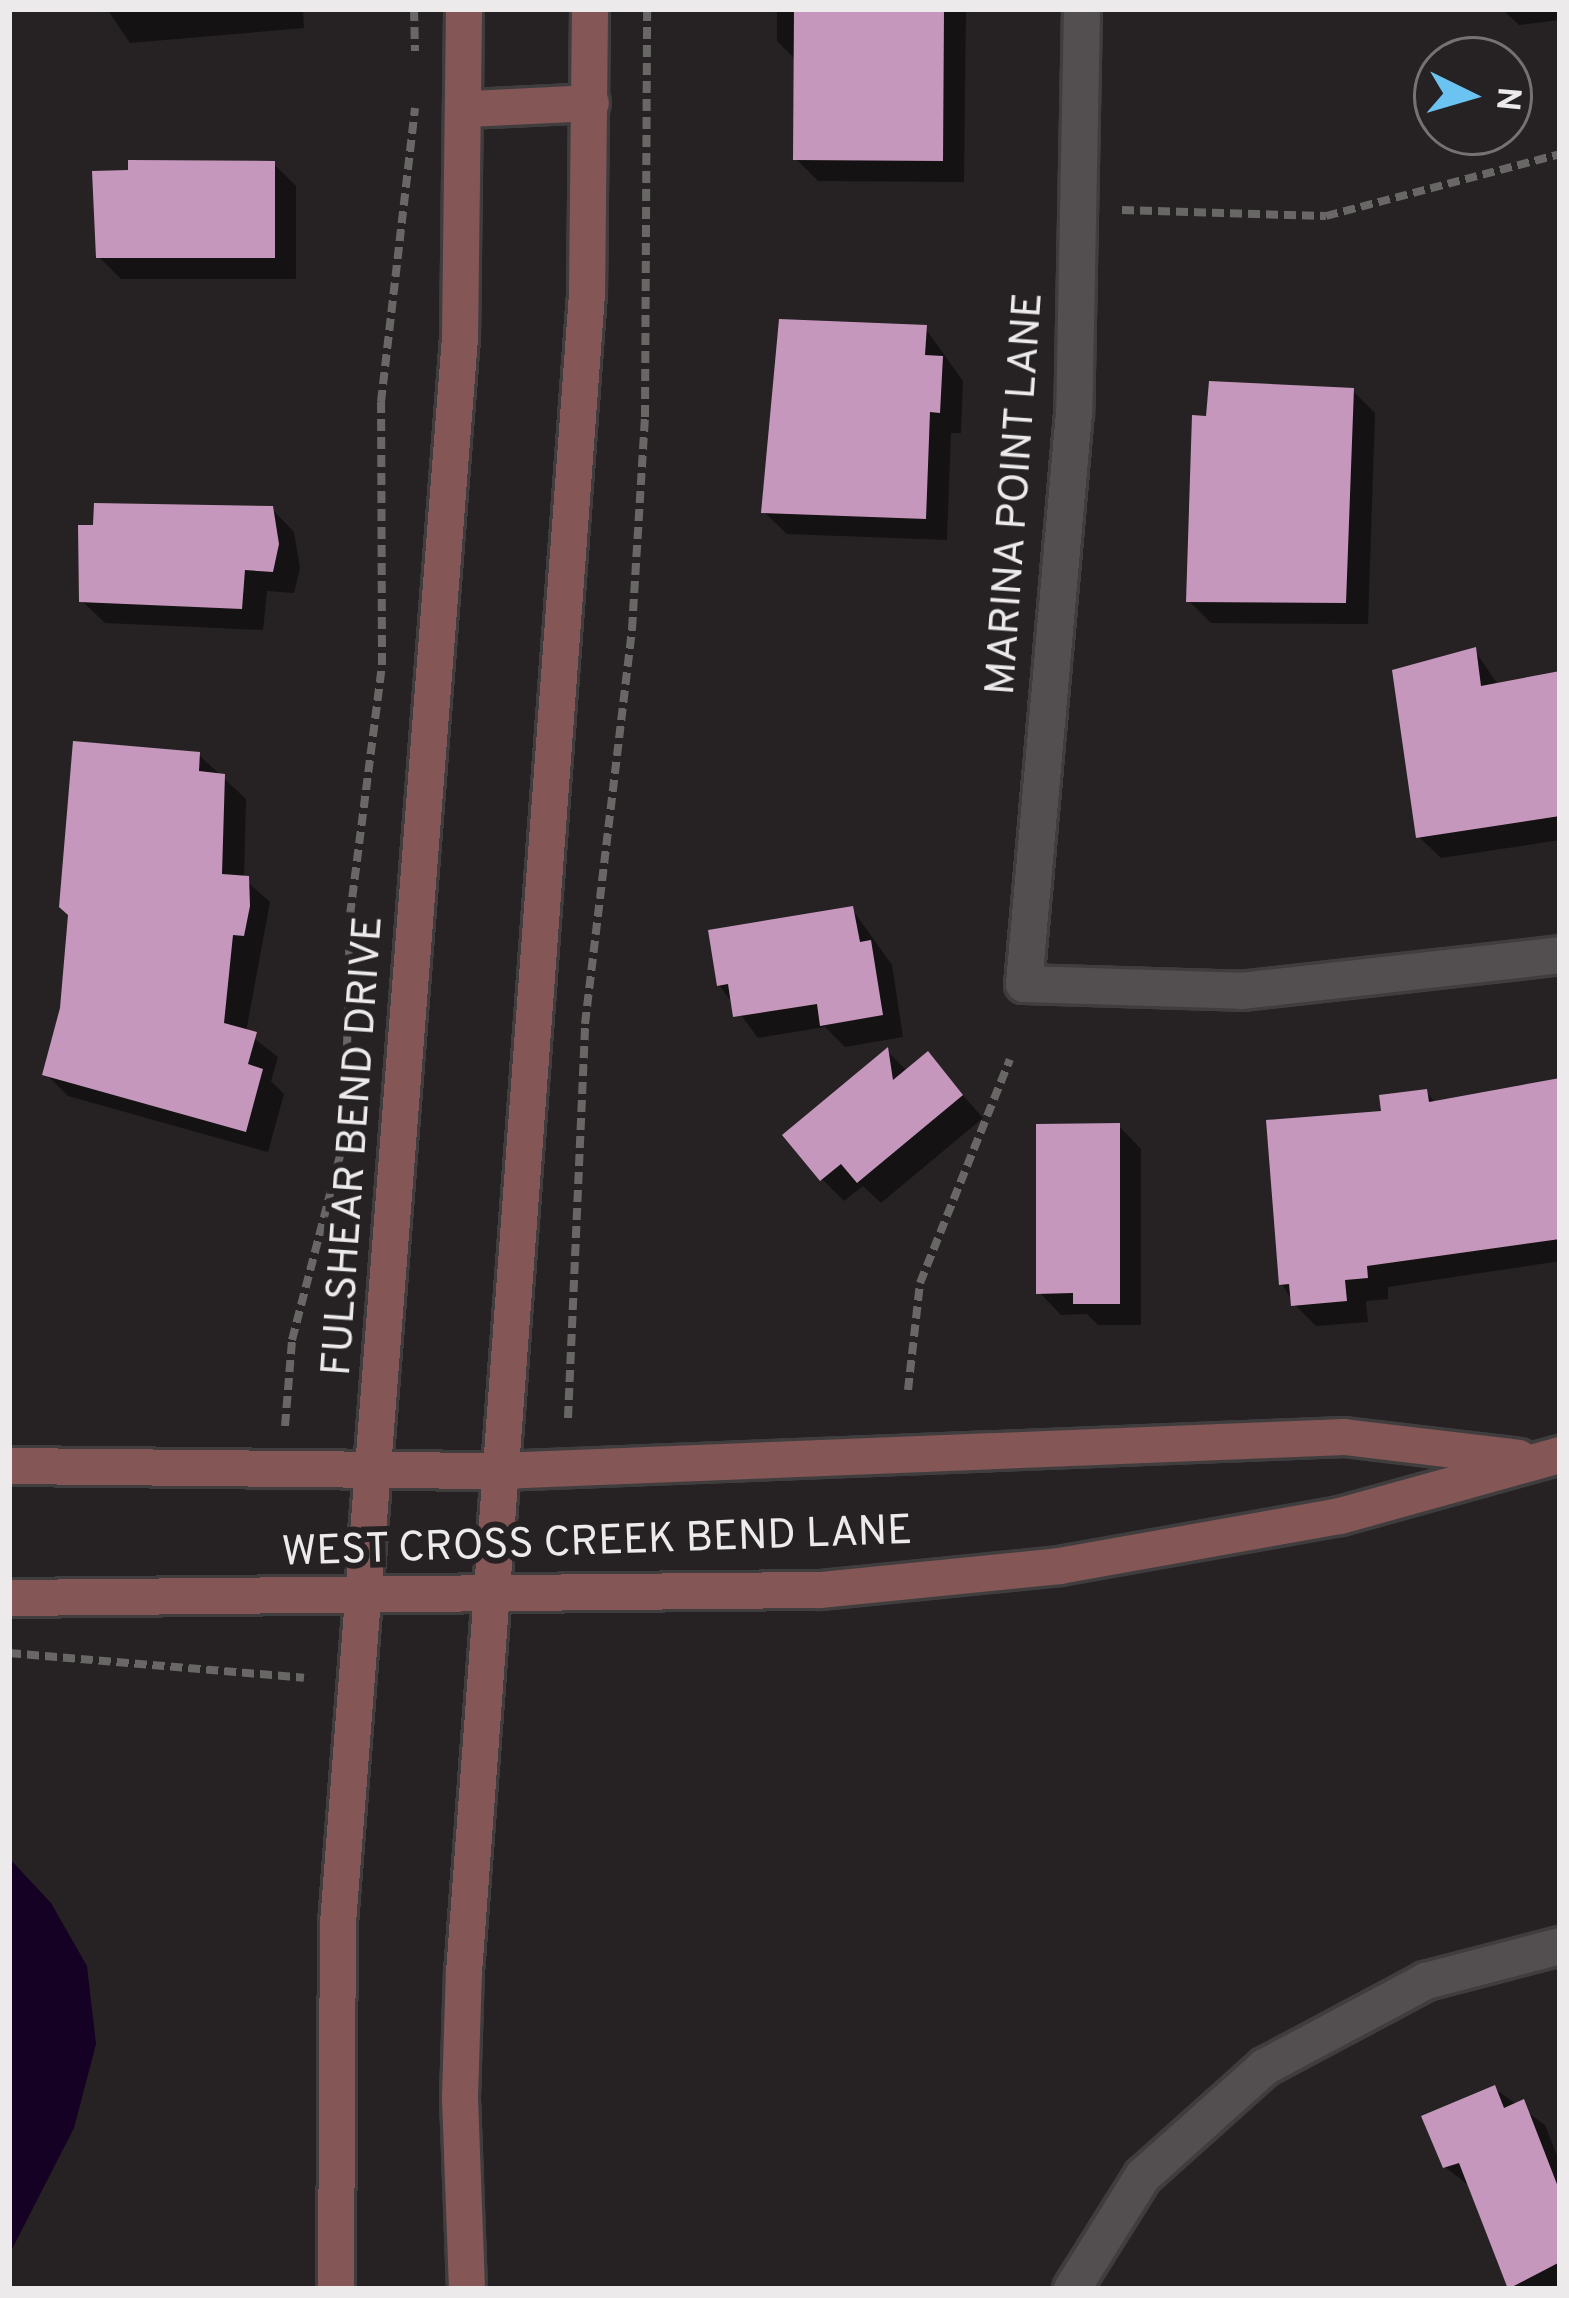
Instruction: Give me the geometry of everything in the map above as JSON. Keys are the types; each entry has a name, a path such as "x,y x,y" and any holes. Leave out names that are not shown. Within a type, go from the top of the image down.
{"main road":[{"name":"FULSHEAR BEND DRIVE","path":"336,2289 338,1923 377,1470 460,339 469,110 464,9"},
{"path":"467,2289 460,2097 490,1599 587,295 590,9"},
{"path":"469,110 591,103"},
{"name":"WEST CROSS CREEK BEND LANE","path":"9,1466 500,1471 1344,1437 1547,1457"},
{"name":"WEST CROSS CREEK BEND LANE","path":"9,1598 490,1599 820,1590 1059,1566 1340,1516 1547,1457"}],"street":[{"name":"MARINA POINT LANE","path":"1082,9 1074,413 1024,984 1241,991 1439,975 1560,955"},
{"path":"1072,2289 1143,2176 1265,2067 1426,1981 1560,1946"}],"path":[{"path":"414,9 416,70"},
{"path":"568,1418 585,1024 630,649 645,417 647,9"},
{"path":"285,1427 292,1340 344,1137 350,915 382,665 381,402 416,91"},
{"path":"1078,208 1326,216 1560,154"},
{"path":"908,1390 920,1283 1010,1059"},
{"path":"9,1653 304,1678"}],"shaded area":[{"path":"9,1858 51,1903 87,1966 96,2044 74,2128 9,2255"}],"building":[{"path":"794,9 944,9 943,161 793,160"},
{"path":"128,160 275,161 275,258 96,258 92,171 128,170"},
{"path":"779,319 927,325 925,355 943,356 940,413 930,412 926,519 761,513"},
{"path":"1209,381 1354,388 1346,603 1186,602 1192,415 1206,416"},
{"path":"94,503 273,506 279,544 273,572 245,570 242,609 79,602 78,525 93,525"},
{"path":"1476,647 1481,686 1560,671 1560,816 1416,838 1392,670"},
{"path":"73,741 200,752 199,771 225,774 222,874 249,876 250,906 244,936 233,935 224,1023 257,1032 248,1064 263,1069 246,1132 42,1075 60,1008 68,915 59,907"},
{"path":"853,906 860,942 871,940 883,1015 820,1026 817,1004 733,1017 728,984 717,986 708,930"},
{"path":"888,1047 893,1080 928,1051 963,1095 857,1183 841,1164 820,1181 782,1135"},
{"path":"1560,1078 1560,1239 1367,1266 1368,1278 1345,1280 1347,1301 1291,1306 1289,1284 1279,1285 1266,1120 1381,1111 1379,1095 1427,1089 1429,1102"},
{"path":"1120,1123 1120,1304 1073,1304 1073,1293 1036,1294 1036,1124"},
{"path":"1495,2085 1504,2108 1524,2099 1560,2192 1560,2262 1508,2289 1459,2163 1443,2168 1421,2116"}]}
